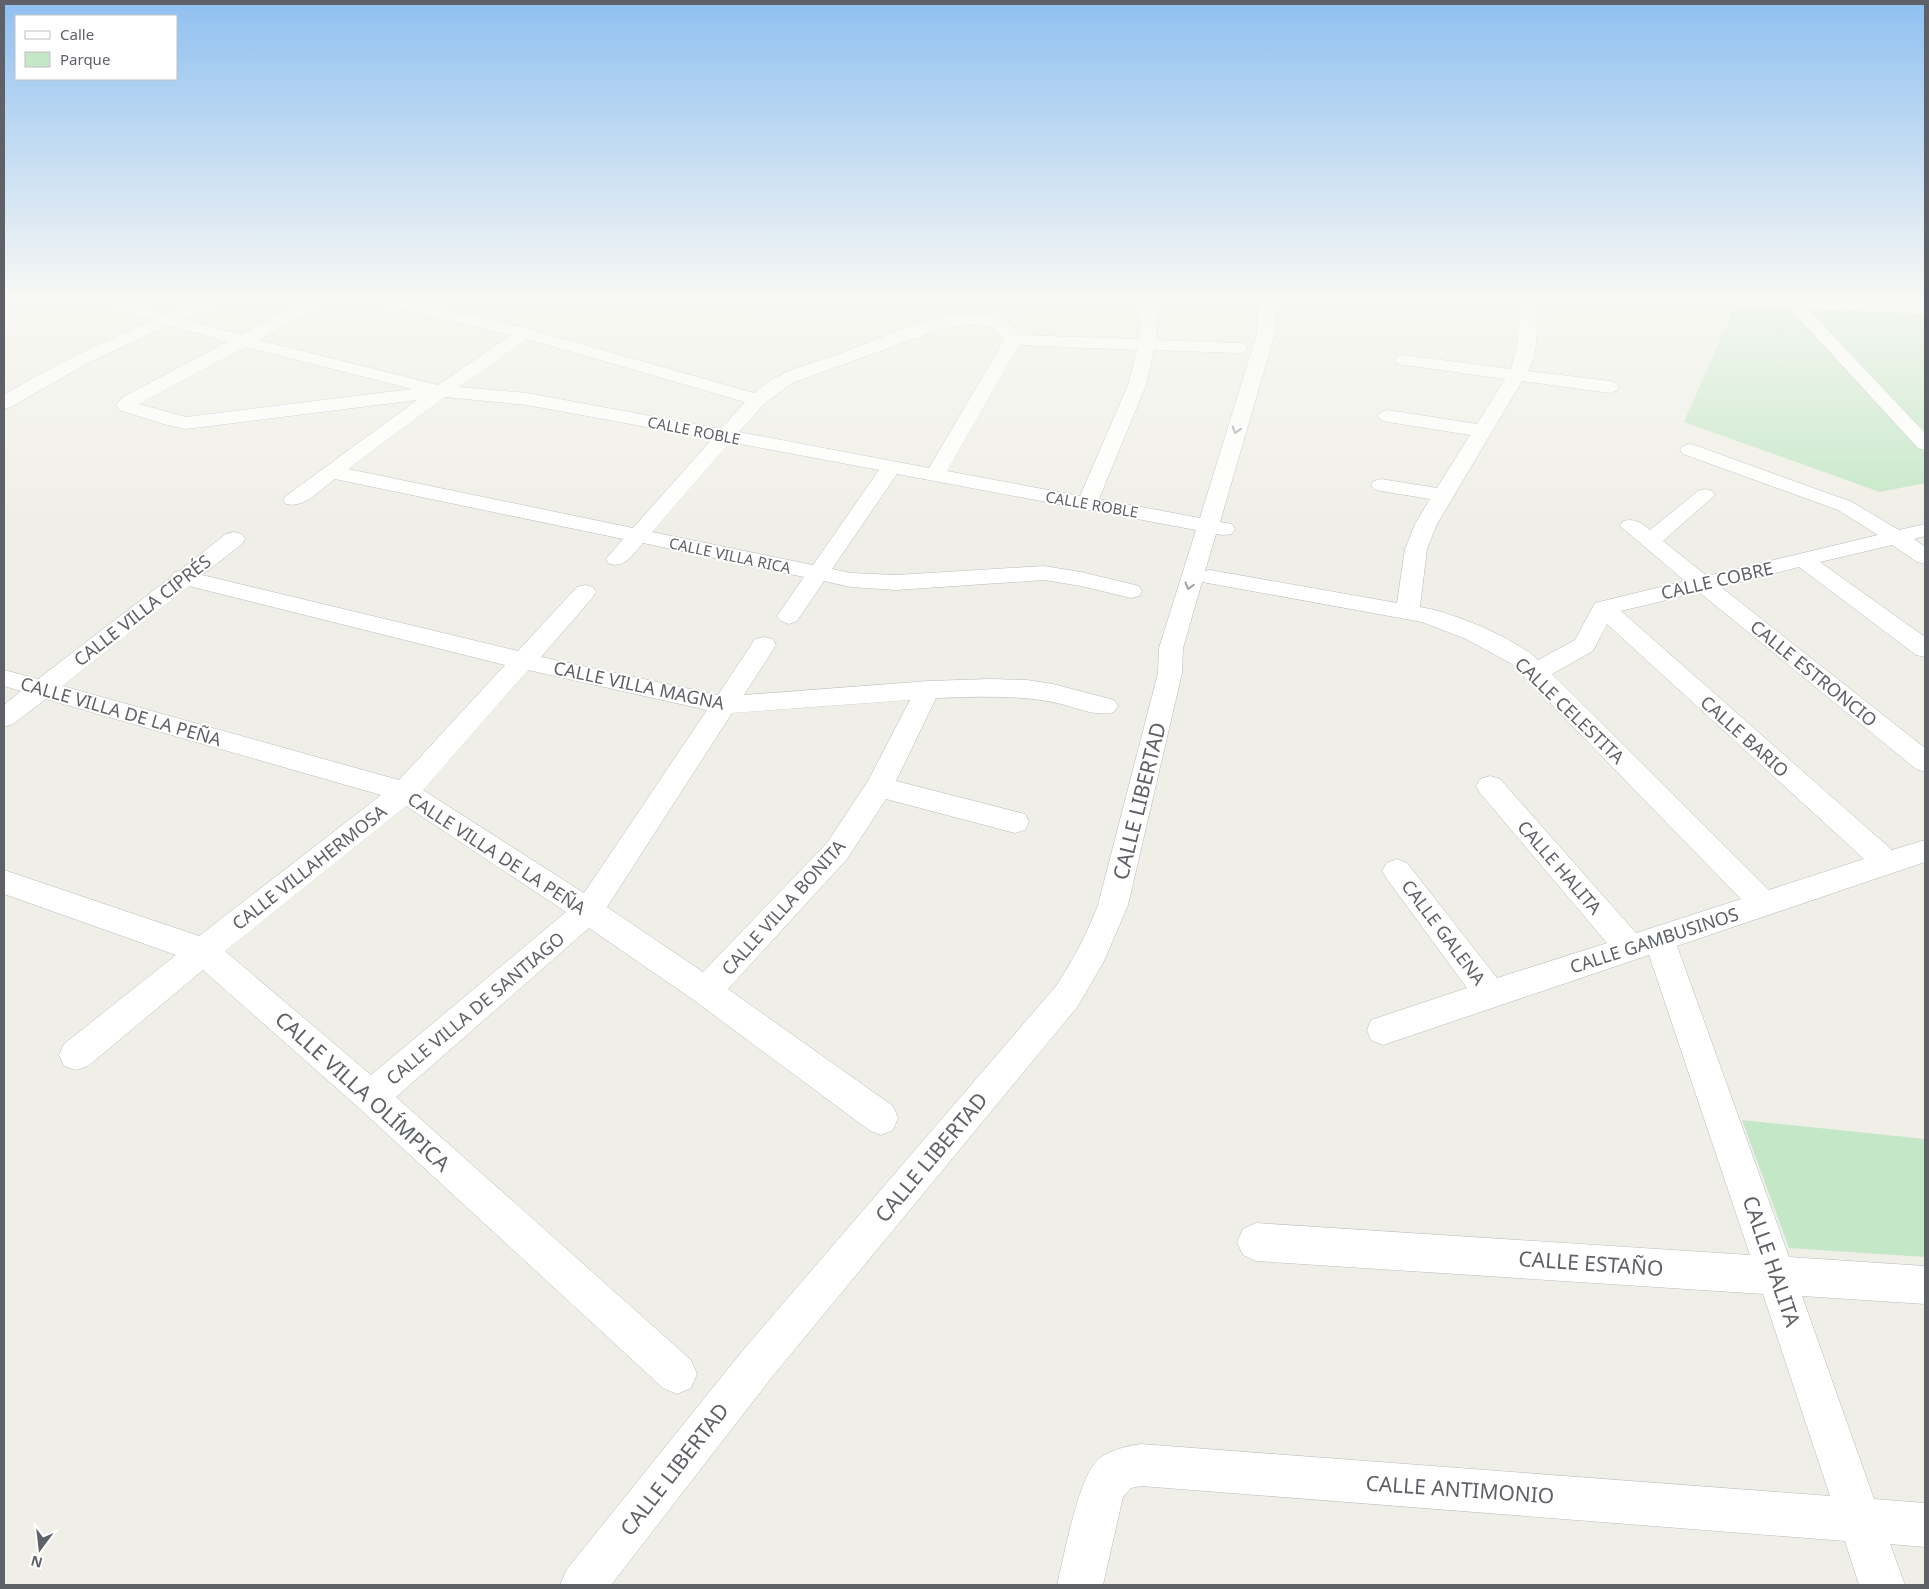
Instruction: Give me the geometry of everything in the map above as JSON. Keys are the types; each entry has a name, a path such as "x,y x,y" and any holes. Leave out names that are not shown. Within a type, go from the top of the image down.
{"street":[{"path":"4,403 55,373"},
{"path":"183,373 125,405 174,421 186,422 441,391"},
{"name":"CALLE ROBLE","path":"371,373 441,391 527,399 1215,527"},
{"path":"293,500 467,373"},
{"path":"664,373 757,400"},
{"path":"617,559 757,400 786,379 802,373"},
{"path":"935,475 994,373"},
{"path":"1087,503 1137,385 1140,373"},
{"name":"CALLE LIBERTAD","path":"583,1585 758,1363 1067,996 1086,967 1100,942 1113,906 1170,673 1170,648 1215,527 1267,373"},
{"path":"1502,373 1610,387"},
{"path":"1858,373 1925,444"},
{"path":"1408,611 1416,549 1426,524 1516,375"},
{"path":"1388,416 1480,432"},
{"path":"1690,450 1845,506 1925,556"},
{"path":"789,616 891,467"},
{"name":"CALLE VILLA RICA","path":"332,472 818,574 877,583 1048,573 1066,575 1131,591"},
{"path":"1381,485 1442,495"},
{"path":"1650,541 1704,496"},
{"name":"CALLE ESTRONCIO","path":"1631,526 1925,762"},
{"name":"CALLE LIBERTAD","path":"1170,673 1184,662 1188,651 1210,577 1215,527"},
{"name":"CALLE COBRE","path":"1603,608 1925,530"},
{"name":"CALLE VILLA CIPRÉS","path":"4,718 234,538"},
{"path":"1804,560 1925,649"},
{"name":"CALLE VILLA MAGNA","path":"182,577 523,661 724,705 928,690 990,688 1027,690 1105,706"},
{"name":"CALLE CELESTITA","path":"1210,577 1408,611 1446,621 1496,644 1529,665 1764,904"},
{"name":"CALLE VILLAHERMOSA","path":"76,1055 203,951 405,792 585,592"},
{"path":"1529,665 1584,645 1603,608"},
{"name":"CALLE BARIO","path":"1603,608 1888,864"},
{"name":"CALLE VILLA DE SANTIAGO","path":"371,1097 588,911 764,645"},
{"name":"CALLE VILLA DE LA PEÑA","path":"4,678 405,792 588,911 706,991 881,1118"},
{"name":"CALLE VILLA BONITA","path":"706,991 837,851 879,787 928,690"},
{"name":"CALLE HALITA","path":"1490,786 1644,943 1777,1276 1882,1585"},
{"path":"879,787 1015,822"},
{"name":"CALLE GAMBUSINOS","path":"1383,1030 1925,851"},
{"name":"CALLE GALENA","path":"1397,871 1490,994"},
{"name":"CALLE VILLA OLÍMPICA","path":"4,882 203,951 371,1097 677,1374"},
{"name":"CALLE ESTAÑO","path":"1256,1242 1925,1285"},
{"name":"CALLE ANTIMONIO","path":"1080,1585 1103,1493 1110,1478 1124,1468 1141,1465 1925,1525"}],"green space":[{"path":"1705,373 1925,373 1925,483 1880,492 1684,422"},
{"path":"1742,1120 1925,1139 1925,1257 1789,1248"}]}
